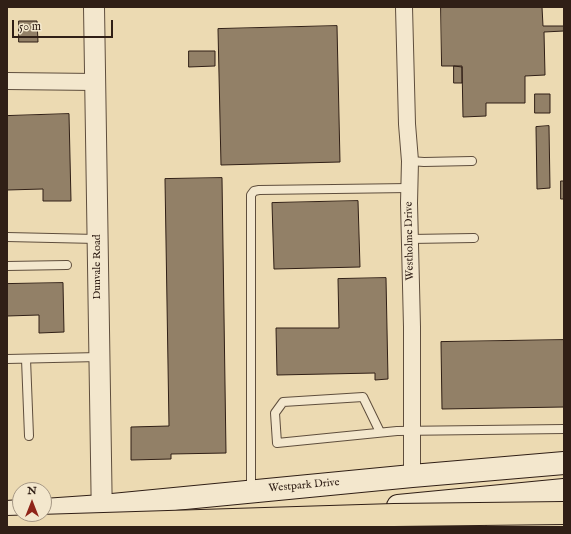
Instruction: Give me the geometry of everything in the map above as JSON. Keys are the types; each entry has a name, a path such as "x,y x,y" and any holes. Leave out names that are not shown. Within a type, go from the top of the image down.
{"highway":[{"path":"7,527 378,515 564,514"},
{"path":"429,527 564,514"}],"main road":[{"name":"Westpark Drive","path":"52,509 564,463"},
{"path":"192,527 564,490"}],"street":[{"name":"Dunvale Road","path":"94,7 102,527"},
{"name":"Westholme Drive","path":"404,7 407,124 410,160 412,476"},
{"path":"7,81 95,82"}],"lane":[{"path":"410,160 424,162 472,161"},
{"path":"251,491 251,195 254,191 259,190 409,188"},
{"path":"7,237 98,239"},
{"path":"410,239 474,238"},
{"path":"7,266 67,265"},
{"path":"7,359 99,357"},
{"path":"26,358 29,436"},
{"path":"380,432 362,397 283,402 275,413 277,443 412,430 564,429"}],"building":[{"path":"441,7 542,7 543,26 564,26 564,31 544,32 545,75 525,76 525,103 486,103 486,116 463,117 462,66 442,66"},
{"path":"19,21 37,21 38,42 19,42"},
{"path":"337,26 340,162 221,165 218,29"},
{"path":"189,51 215,51 215,66 189,67"},
{"path":"454,66 462,67 462,83 454,83"},
{"path":"535,94 550,94 550,113 535,113"},
{"path":"69,114 71,201 43,201 43,189 7,190 7,116"},
{"path":"549,126 550,188 537,189 536,127"},
{"path":"222,178 226,453 171,454 171,459 131,460 131,427 169,426 165,179"},
{"path":"561,181 564,181 564,199 561,199"},
{"path":"358,201 360,267 274,269 272,203"},
{"path":"386,278 388,379 375,380 375,373 277,375 276,328 339,328 338,279"},
{"path":"63,283 64,332 39,333 39,315 7,316 7,284"},
{"path":"564,340 564,407 442,409 441,342"}]}
